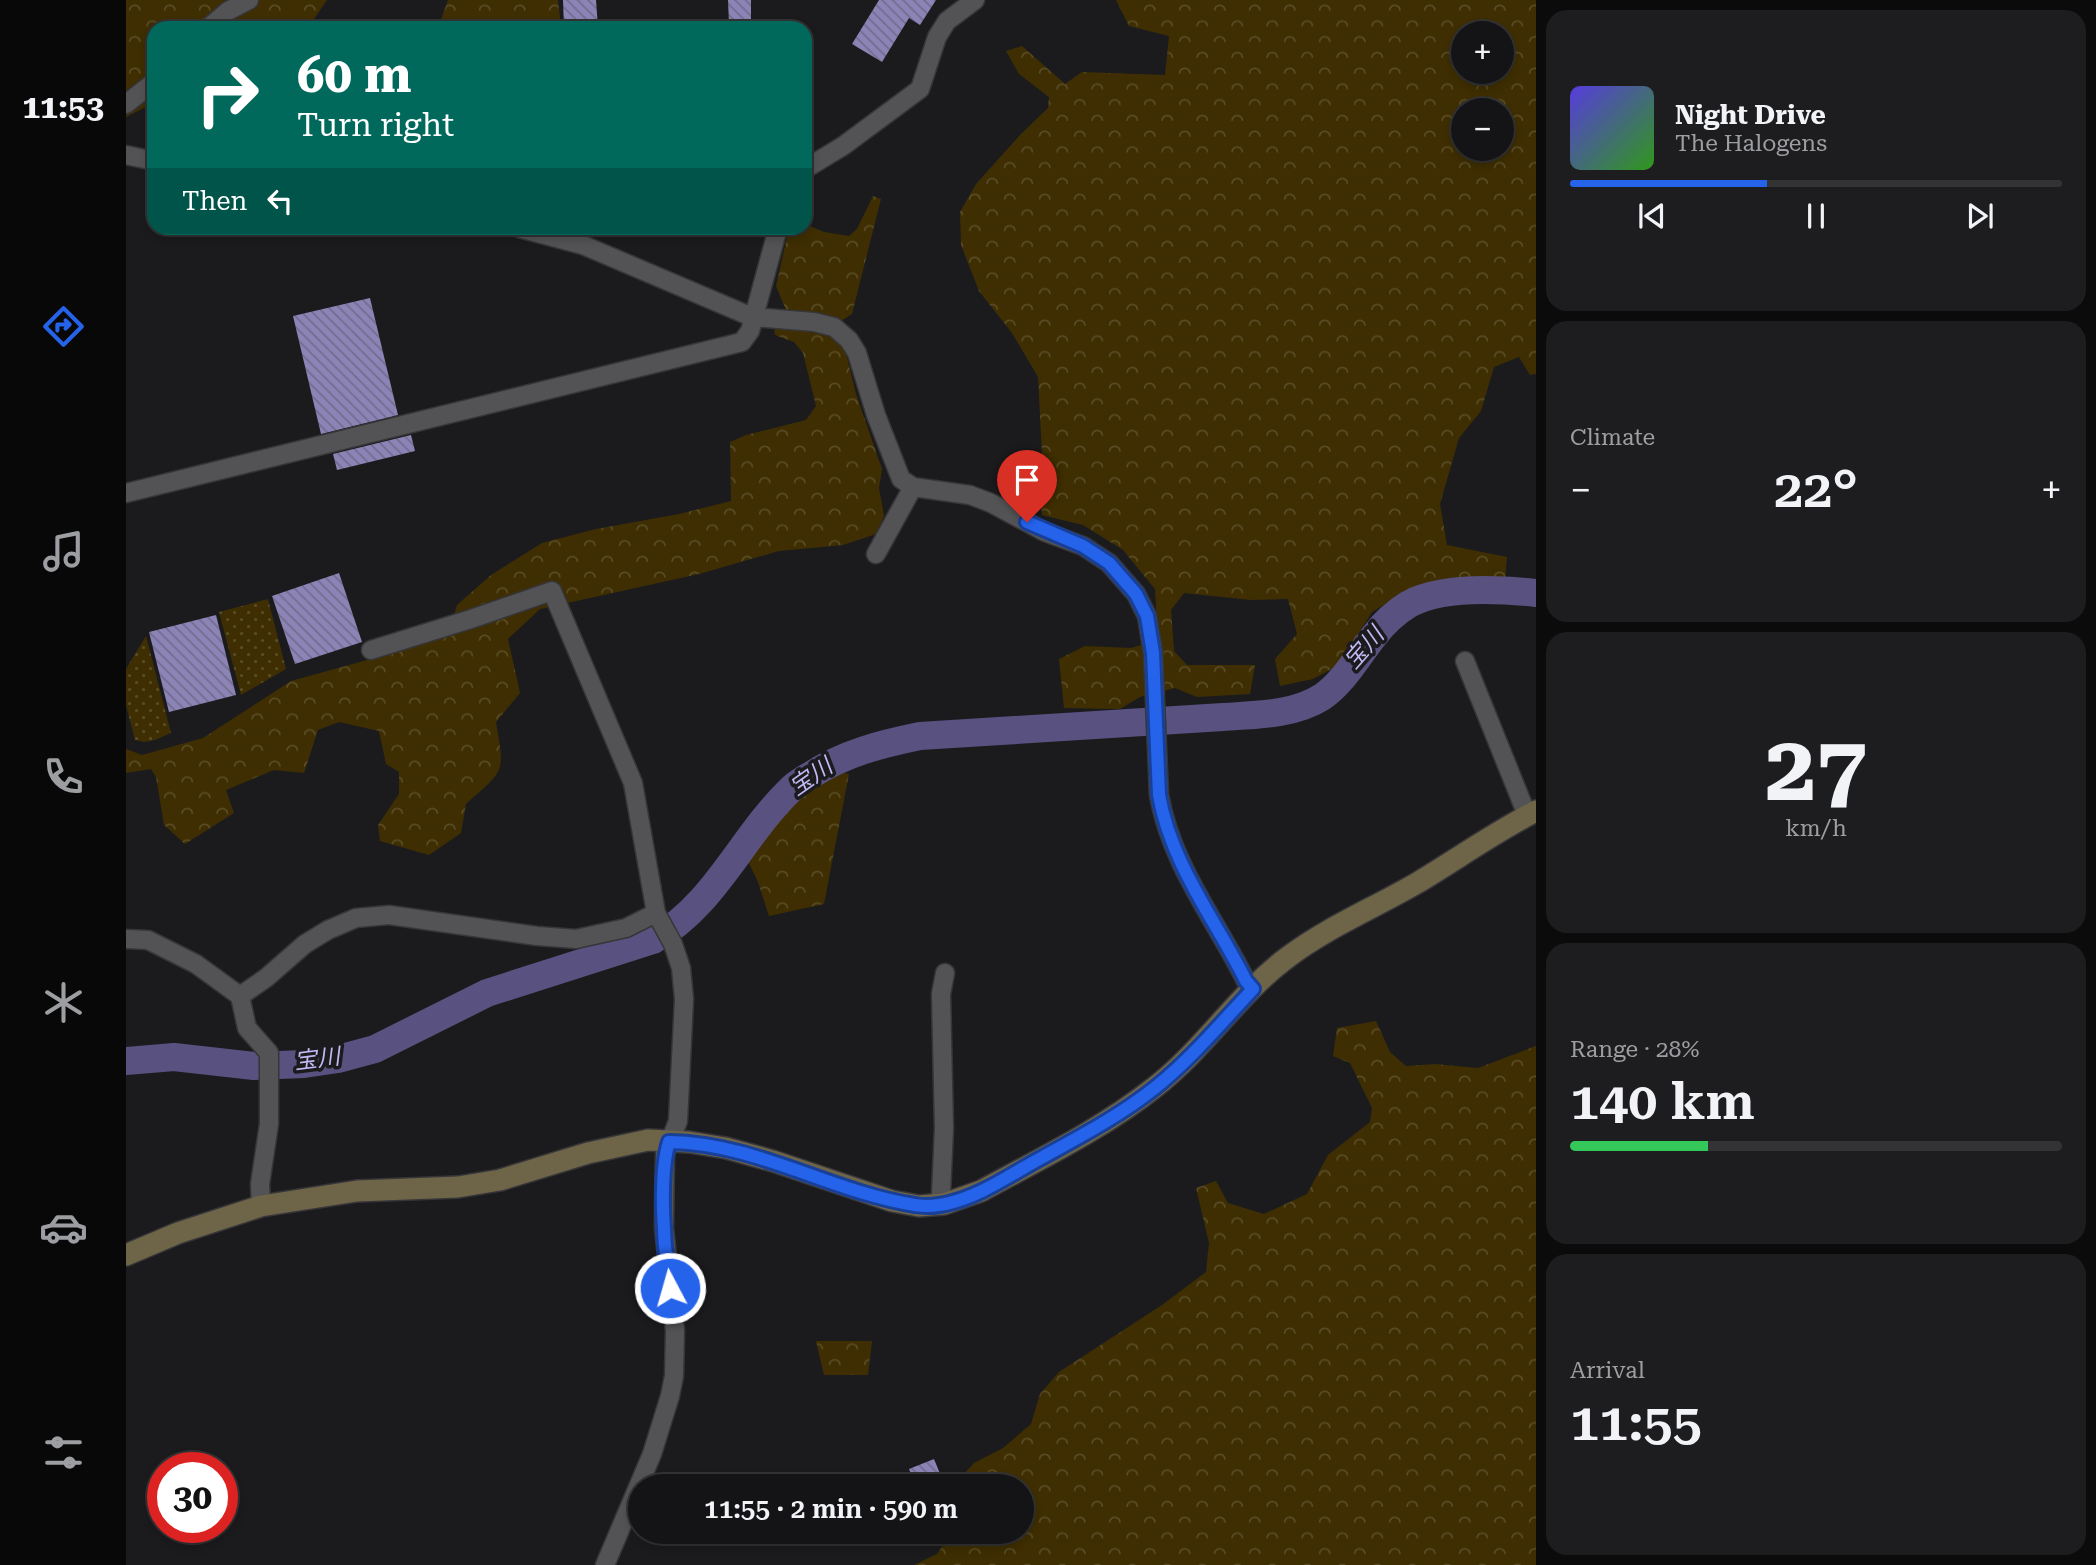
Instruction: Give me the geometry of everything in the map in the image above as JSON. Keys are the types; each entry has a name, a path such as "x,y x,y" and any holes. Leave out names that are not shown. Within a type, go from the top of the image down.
{"street":[{"path":"217,21 249,0"},
{"path":"812,165 843,146 920,89 937,37 947,21 975,0"},
{"path":"126,104 147,88"},
{"path":"126,155 147,160"},
{"path":"547,235 583,244 752,317 814,322 834,327 849,340 857,353 892,460 901,479 913,487 970,495 1083,546 1109,563 1136,594 1147,616 1153,653 1159,795 1177,859 1253,989"},
{"path":"126,493 742,342 750,331 776,235"},
{"path":"876,554 913,487"},
{"path":"371,650 552,591 633,783 656,913 673,944 681,968 684,999 678,1121 665,1154 664,1228 675,1331 674,1376 652,1454 605,1565"},
{"path":"126,1255 178,1233 261,1206 357,1191 458,1187 500,1180 588,1153 648,1140 689,1142 726,1148 892,1201 919,1206 944,1204 981,1191 1128,1107 1155,1087 1183,1063 1253,989 1286,959 1314,939 1416,883 1532,813 1465,661"},
{"path":"240,996 266,978 305,944 356,918 389,915 576,939 626,928 656,913"},
{"path":"126,939 148,940 196,964 240,996 247,1028 269,1054 269,1124 260,1184 261,1206"},
{"path":"944,1204 941,994 945,973"}],"green space":[{"path":"126,0 327,0 314,21 147,21 147,106 126,117"},
{"path":"448,0 558,0 560,21 440,21"},
{"path":"1116,0 1536,0 1536,374 1530,375 1519,357 1494,367 1481,411 1459,438 1440,504 1447,545 1507,557 1505,580 1450,580 1405,592 1372,612 1339,665 1313,679 1280,686 1275,659 1297,634 1288,599 1251,600 1184,593 1171,610 1174,651 1187,665 1255,665 1250,694 1197,697 1175,688 1140,697 1120,709 1064,708 1059,659 1085,646 1131,648 1158,640 1155,589 1123,550 1083,525 1042,515 1041,502 1017,504 1024,462 1042,454 1038,377 1012,333 979,291 961,245 960,212 976,184 1048,108 1049,97 1019,74 1006,51 1022,46 1065,84 1082,72 1165,75 1169,36 1129,26"},
{"path":"873,196 881,199 852,314 839,322 837,341 845,349 856,394 882,469 879,488 884,516 876,534 843,545 779,551 699,574 540,609 508,639 520,693 496,722 501,752 499,769 488,784 466,804 461,833 429,855 380,841 378,825 399,794 399,772 386,764 379,731 339,722 318,730 304,773 274,770 226,790 234,813 185,844 164,825 156,777 151,769 126,773 126,749 142,755 203,738 291,681 367,660 450,630 457,605 491,575 542,543 731,501 730,442 746,435 806,420 816,406 803,353 794,342 775,335 774,328 781,325 786,310 776,286 787,235 812,235 812,227 849,236 857,229"},
{"path":"268,599 286,669 241,695 219,612"},
{"path":"146,636 171,733 144,742 135,740 126,705 126,669"},
{"path":"838,772 849,774 824,904 769,916 747,859 798,799"},
{"path":"1376,1021 1390,1052 1406,1066 1435,1064 1478,1068 1536,1046 1536,1565 914,1565 937,1554 944,1544 1034,1544 1034,1474 964,1474 974,1463 1003,1448 1031,1424 1040,1394 1059,1372 1162,1305 1206,1272 1209,1243 1196,1188 1216,1181 1228,1203 1264,1214 1307,1194 1328,1155 1370,1122 1372,1108 1350,1063 1333,1056 1337,1028"},
{"path":"816,1341 872,1341 868,1375 824,1375"}],"building":[{"path":"563,0 596,0 598,21 564,21"},
{"path":"728,0 751,0 751,21 729,21"},
{"path":"879,0 936,0 920,25 909,18 882,62 852,44"},
{"path":"370,298 398,415 321,434 293,316"},
{"path":"411,435 415,451 337,470 333,454"},
{"path":"339,573 362,642 295,664 272,596"},
{"path":"216,615 236,695 169,712 149,632"},
{"path":"934,1459 940,1474 911,1474 909,1469"}],"waterway":[{"name":"宝川","path":"126,1061 174,1057 254,1066 304,1064 338,1059 375,1049 487,993 653,940 675,926 694,909 791,789 824,767 850,755 920,736 1248,716 1287,711 1311,703 1330,691 1381,627 1409,604 1422,598 1454,592 1505,590 1536,593"}],"route":[{"path":"670,1288 664,1228 665,1154 669,1142 726,1148 892,1201 919,1206 944,1204 981,1191 1128,1107 1183,1063 1253,989 1177,859 1163,816 1159,795 1153,653 1147,616 1136,594 1109,563 1083,546 1027,522"}]}
